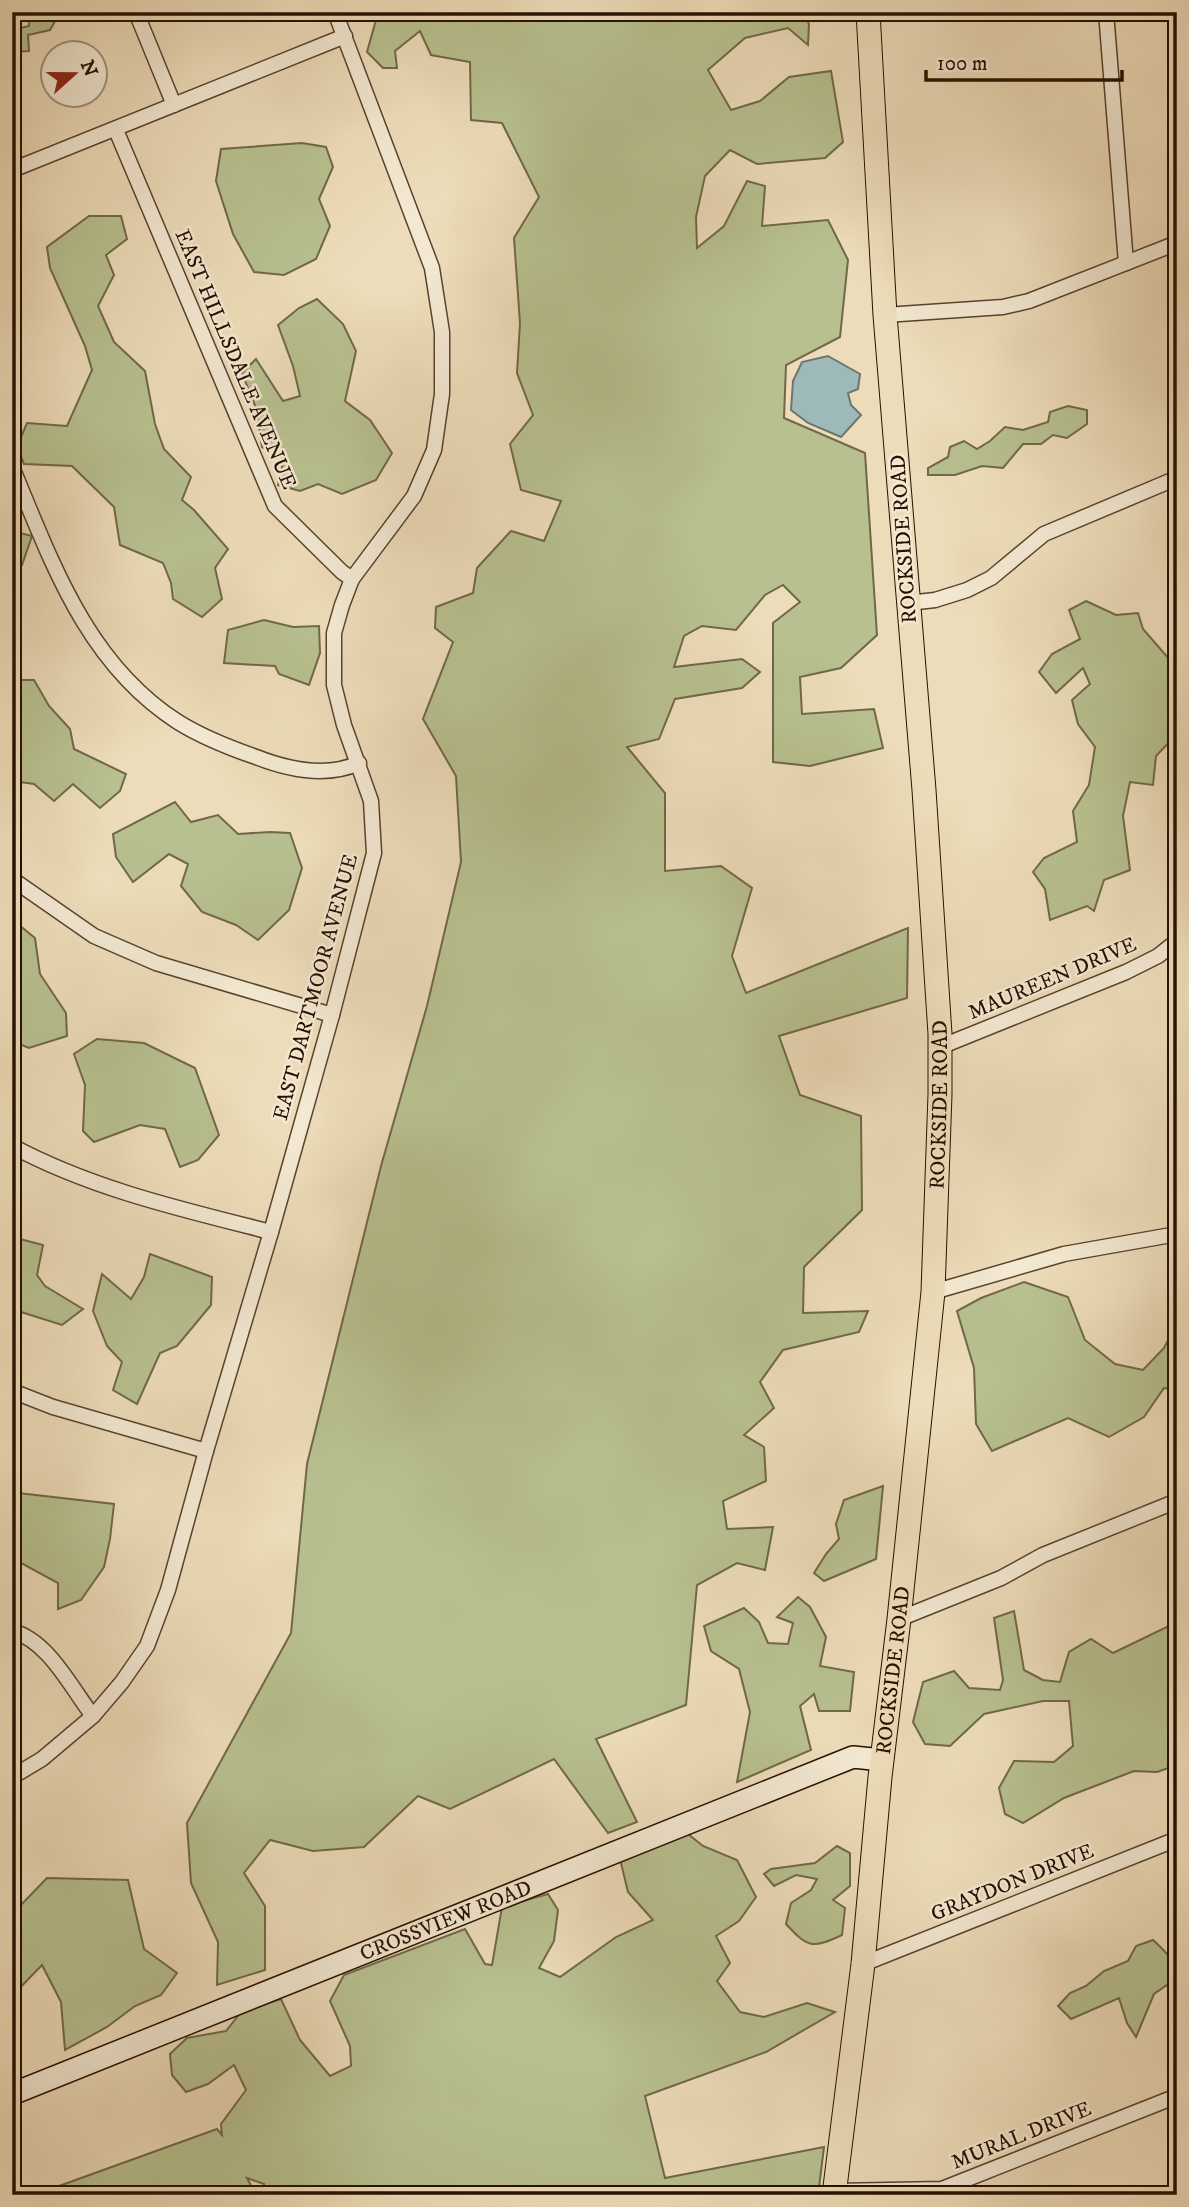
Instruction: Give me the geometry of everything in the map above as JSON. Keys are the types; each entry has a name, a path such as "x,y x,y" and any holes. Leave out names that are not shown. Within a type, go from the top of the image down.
{"main road":[{"name":"ROCKSIDE ROAD","path":"835,2193 863,1964 882,1760 933,1292 940,1121 940,1047 924,790 886,315 868,12"}],"street":[{"path":"136,12 174,105"},
{"name":"EAST DARTMOOR AVENUE","path":"12,1777 41,1759 93,1716 122,1682 147,1646 168,1590 271,1232 374,853 371,801 344,725 334,685 334,633 352,579 414,496 434,450 442,394 442,332 432,268 335,12"},
{"path":"1106,12 1126,263"},
{"path":"12,170 345,36"},
{"name":"EAST HILLSDALE AVENUE","path":"116,130 275,506 352,579"},
{"path":"886,315 1003,307 1029,301 1177,243"},
{"path":"12,467 63,588 95,642 138,690 178,722 228,747 275,764 316,772 344,770 359,763"},
{"path":"908,603 935,600 967,590 991,578 1044,534 1177,478"},
{"path":"12,879 94,936 156,963 331,1015"},
{"name":"MAUREEN DRIVE","path":"940,1047 1126,972 1158,956 1177,941"},
{"path":"12,1146 32,1157 124,1192 271,1232"},
{"path":"933,1292 1064,1254 1177,1234"},
{"path":"12,1391 52,1407 206,1451"},
{"path":"899,1619 1000,1578 1043,1555 1177,1501"},
{"path":"12,1631 23,1634 47,1655 93,1716"},
{"name":"CROSSVIEW ROAD","path":"12,2094 853,1757 882,1760"},
{"name":"GRAYDON DRIVE","path":"863,1964 1177,1839"},
{"name":"MURAL DRIVE","path":"835,2193 942,2189 1177,2096"}],"green space":[{"path":"30,12 57,12 58,16 50,30 28,35 29,51 12,52 12,30 29,26"},
{"path":"395,12 802,12 809,24 808,45 788,28 745,38 708,70 731,110 760,101 789,77 831,71 843,142 825,158 757,164 730,150 705,176 696,217 697,248 724,226 747,181 765,186 762,226 828,220 848,260 840,337 786,365 784,418 865,453 877,635 841,668 800,677 802,714 874,709 883,748 810,766 773,762 773,623 800,602 783,585 765,595 736,630 702,626 684,636 674,667 742,659 760,672 742,688 675,699 659,739 627,747 665,793 665,871 721,866 752,888 732,956 746,993 908,928 907,998 779,1036 800,1095 861,1116 862,1210 804,1267 803,1313 868,1311 859,1332 783,1350 760,1382 774,1408 744,1435 764,1447 766,1481 723,1501 727,1529 773,1527 765,1570 737,1563 697,1585 686,1705 596,1739 637,1822 608,1833 554,1759 450,1809 418,1796 364,1847 313,1851 270,1840 244,1873 265,1906 265,1970 217,1985 218,1942 191,1883 187,1823 291,1633 307,1464 381,1166 427,1006 461,862 456,776 423,719 453,642 435,628 436,607 473,593 477,568 511,531 544,541 561,501 521,490 510,444 533,415 517,373 520,323 514,238 539,197 502,123 471,120 470,62 431,55 420,31 395,51 397,68 383,68 367,52 376,20"},
{"path":"302,143 326,147 333,167 319,199 330,226 316,259 284,275 254,272 233,234 216,181 221,149"},
{"path":"89,216 121,216 127,239 106,255 114,275 98,306 114,342 145,371 155,424 164,449 191,477 182,500 228,549 215,568 222,599 202,617 173,599 171,583 163,563 120,545 114,507 72,466 24,464 17,446 27,423 67,426 92,370 85,346 50,268 47,247"},
{"path":"317,299 343,324 356,351 345,401 370,420 392,453 376,480 342,494 318,484 300,491 278,485 284,458 262,447 256,408 242,373 256,359 283,401 300,396 293,366 278,325 299,308"},
{"path":"1068,406 1087,410 1087,424 1067,438 1053,435 1041,444 1023,444 1003,468 982,466 955,475 928,475 928,468 948,457 950,447 964,441 977,449 1005,427 1023,430 1048,422 1050,412"},
{"path":"12,531 32,536 22,565 12,571"},
{"path":"1086,601 1116,615 1138,613 1143,629 1177,668 1177,734 1156,756 1153,785 1130,782 1123,816 1130,870 1104,880 1094,911 1087,906 1050,920 1045,889 1033,872 1044,858 1077,842 1073,811 1089,785 1095,747 1078,724 1072,700 1090,684 1083,668 1056,693 1039,672 1052,654 1080,639 1069,610"},
{"path":"264,620 293,627 319,626 320,653 309,685 279,674 275,666 224,663 228,630"},
{"path":"12,680 34,680 49,706 70,729 74,749 126,774 120,791 100,808 73,784 54,801 34,784 12,781"},
{"path":"175,802 191,822 218,815 238,834 290,833 302,868 289,910 258,940 236,925 202,912 181,886 188,864 169,854 133,882 116,857 113,834"},
{"path":"14,921 35,938 40,974 66,1013 67,1036 29,1048 12,1041"},
{"path":"97,1039 144,1043 195,1068 219,1135 198,1160 180,1167 165,1129 140,1125 94,1142 83,1131 85,1085 74,1054"},
{"path":"12,1237 43,1245 37,1275 45,1286 83,1309 62,1325 21,1312 12,1304"},
{"path":"150,1254 212,1277 211,1305 177,1346 160,1353 137,1404 113,1390 122,1362 107,1346 93,1311 102,1274 131,1299 144,1277"},
{"path":"1024,1282 1068,1297 1085,1340 1115,1364 1143,1370 1164,1348 1177,1323 1177,1391 1164,1388 1144,1417 1109,1437 1068,1418 992,1451 976,1424 974,1368 957,1311 981,1298"},
{"path":"883,1486 876,1559 824,1581 814,1573 839,1539 836,1524 844,1500"},
{"path":"18,1493 114,1504 104,1567 81,1600 58,1609 58,1583 12,1561 12,1498"},
{"path":"798,1597 810,1607 826,1637 820,1666 854,1672 850,1711 819,1711 814,1694 800,1706 811,1750 737,1782 750,1712 739,1669 711,1651 704,1626 744,1608 759,1622 768,1643 788,1644 793,1623 777,1617"},
{"path":"1014,1611 1024,1670 1043,1680 1060,1682 1069,1652 1091,1639 1113,1653 1177,1622 1177,1765 1157,1772 1134,1771 1064,1798 1023,1823 1005,1814 999,1788 1014,1761 1054,1762 1073,1746 1069,1701 1043,1701 984,1714 950,1746 925,1744 913,1722 923,1682 954,1671 969,1688 1000,1690 1003,1680 994,1618"},
{"path":"688,1834 703,1846 737,1860 756,1897 739,1921 716,1936 730,1963 717,1981 740,2012 764,2017 807,2003 835,2012 766,2052 645,2096 665,2178 824,2147 818,2195 264,2195 264,2184 247,2178 256,2195 34,2195 217,2129 222,2135 221,2124 246,2090 234,2065 208,2084 186,2092 172,2075 170,2054 187,2038 226,2031 241,2012 281,1999 300,2040 330,2076 351,2066 350,2046 330,2001 344,1975 465,1929 485,1964 492,1965 502,1907 548,1894 558,1910 554,1941 539,1968 560,1977 616,1937 653,1920 628,1892 620,1859"},
{"path":"837,1846 850,1853 850,1886 833,1900 845,1908 842,1935 824,1943 811,1944 800,1938 786,1924 791,1903 811,1890 817,1879 796,1875 774,1886 764,1874 771,1869 815,1863"},
{"path":"47,1878 128,1880 144,1949 177,1973 161,1995 135,2006 107,2027 65,2050 61,2002 42,1965 12,1996 12,1906 19,1907"},
{"path":"1153,1940 1174,1963 1177,1976 1177,2008 1167,1985 1154,1994 1136,2037 1127,2023 1119,1998 1071,2019 1058,2006 1070,1993 1086,1986 1104,1971 1128,1961 1136,1946"}],"water":[{"path":"828,356 860,374 858,389 848,393 851,405 861,415 841,437 808,423 791,410 793,381 802,362"}]}
